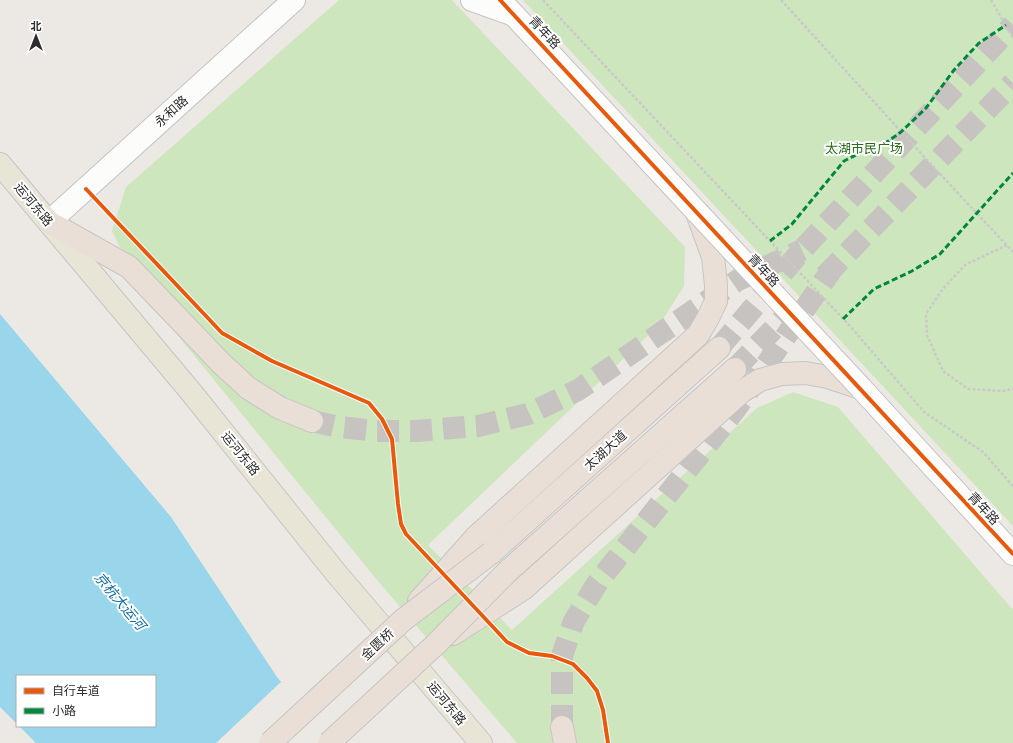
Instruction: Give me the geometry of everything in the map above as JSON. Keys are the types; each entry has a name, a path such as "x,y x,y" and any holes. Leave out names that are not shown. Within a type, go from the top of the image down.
{"highway":[{"path":"403,620 476,537 698,335 716,301 716,285 713,257 696,212"},
{"path":"49,222 129,267 222,364 248,388 280,408 312,421"},
{"name":"太湖大道","path":"491,553 719,348"},
{"name":"太湖大道","path":"435,645 509,570 735,368"},
{"path":"329,743 435,645 523,589 741,392 760,380 782,374 805,372 828,377 861,388"},
{"name":"金匮桥","path":"270,743 403,620 491,553"}],"main road":[{"name":"运河东路","path":"0,164 191,392 336,573 481,743"}],"street":[{"path":"472,0 516,15"},
{"name":"青年路","path":"500,0 516,15 696,212 861,388 1013,554"},
{"name":"永和路","path":"49,222 294,1"}],"path":[{"path":"544,0 847,323 924,412 983,452 1013,486"},
{"path":"781,0 1013,252"},
{"path":"991,0 1013,38"},
{"path":"1007,246 965,265 942,290 926,314 927,335 943,371 968,389 1003,391 1013,389"}],"green space":[{"path":"339,0 452,0 685,247 684,286 660,324 428,545 512,630 757,408 793,392 838,407 1013,610 1013,743 517,743 377,580 140,289 112,231 126,187"},
{"name":"太湖市民广场","path":"523,0 1013,0 1013,526"}],"water":[{"name":"京杭大运河","path":"0,314 171,517 277,677 334,743 36,743 20,727 156,727 156,675 16,675 16,723 0,707"}],"pier":[{"path":"282,681 336,743 216,743"}],"tunnel":[{"path":"719,348 802,250 1013,25"},
{"path":"825,276 1013,83"},
{"path":"312,421 339,427 377,431 416,431 478,426 528,414 578,390 738,280 802,250"},
{"path":"562,727 562,656 574,621 598,582 735,410 835,265"},
{"path":"735,369 790,312"}],"marked path":[{"path":"770,241 792,224 844,161 868,149 887,142 901,132 926,108 954,70 979,43 1006,25"},
{"path":"843,319 874,289 912,271 940,254 1013,173"}],"cycle path":[{"path":"500,0 1013,554"},
{"path":"86,189 222,333 272,361 369,403 382,419 392,439 398,504 401,524 406,534 507,642 529,653 552,656 573,664 587,678 597,691 603,710 608,743"}]}
